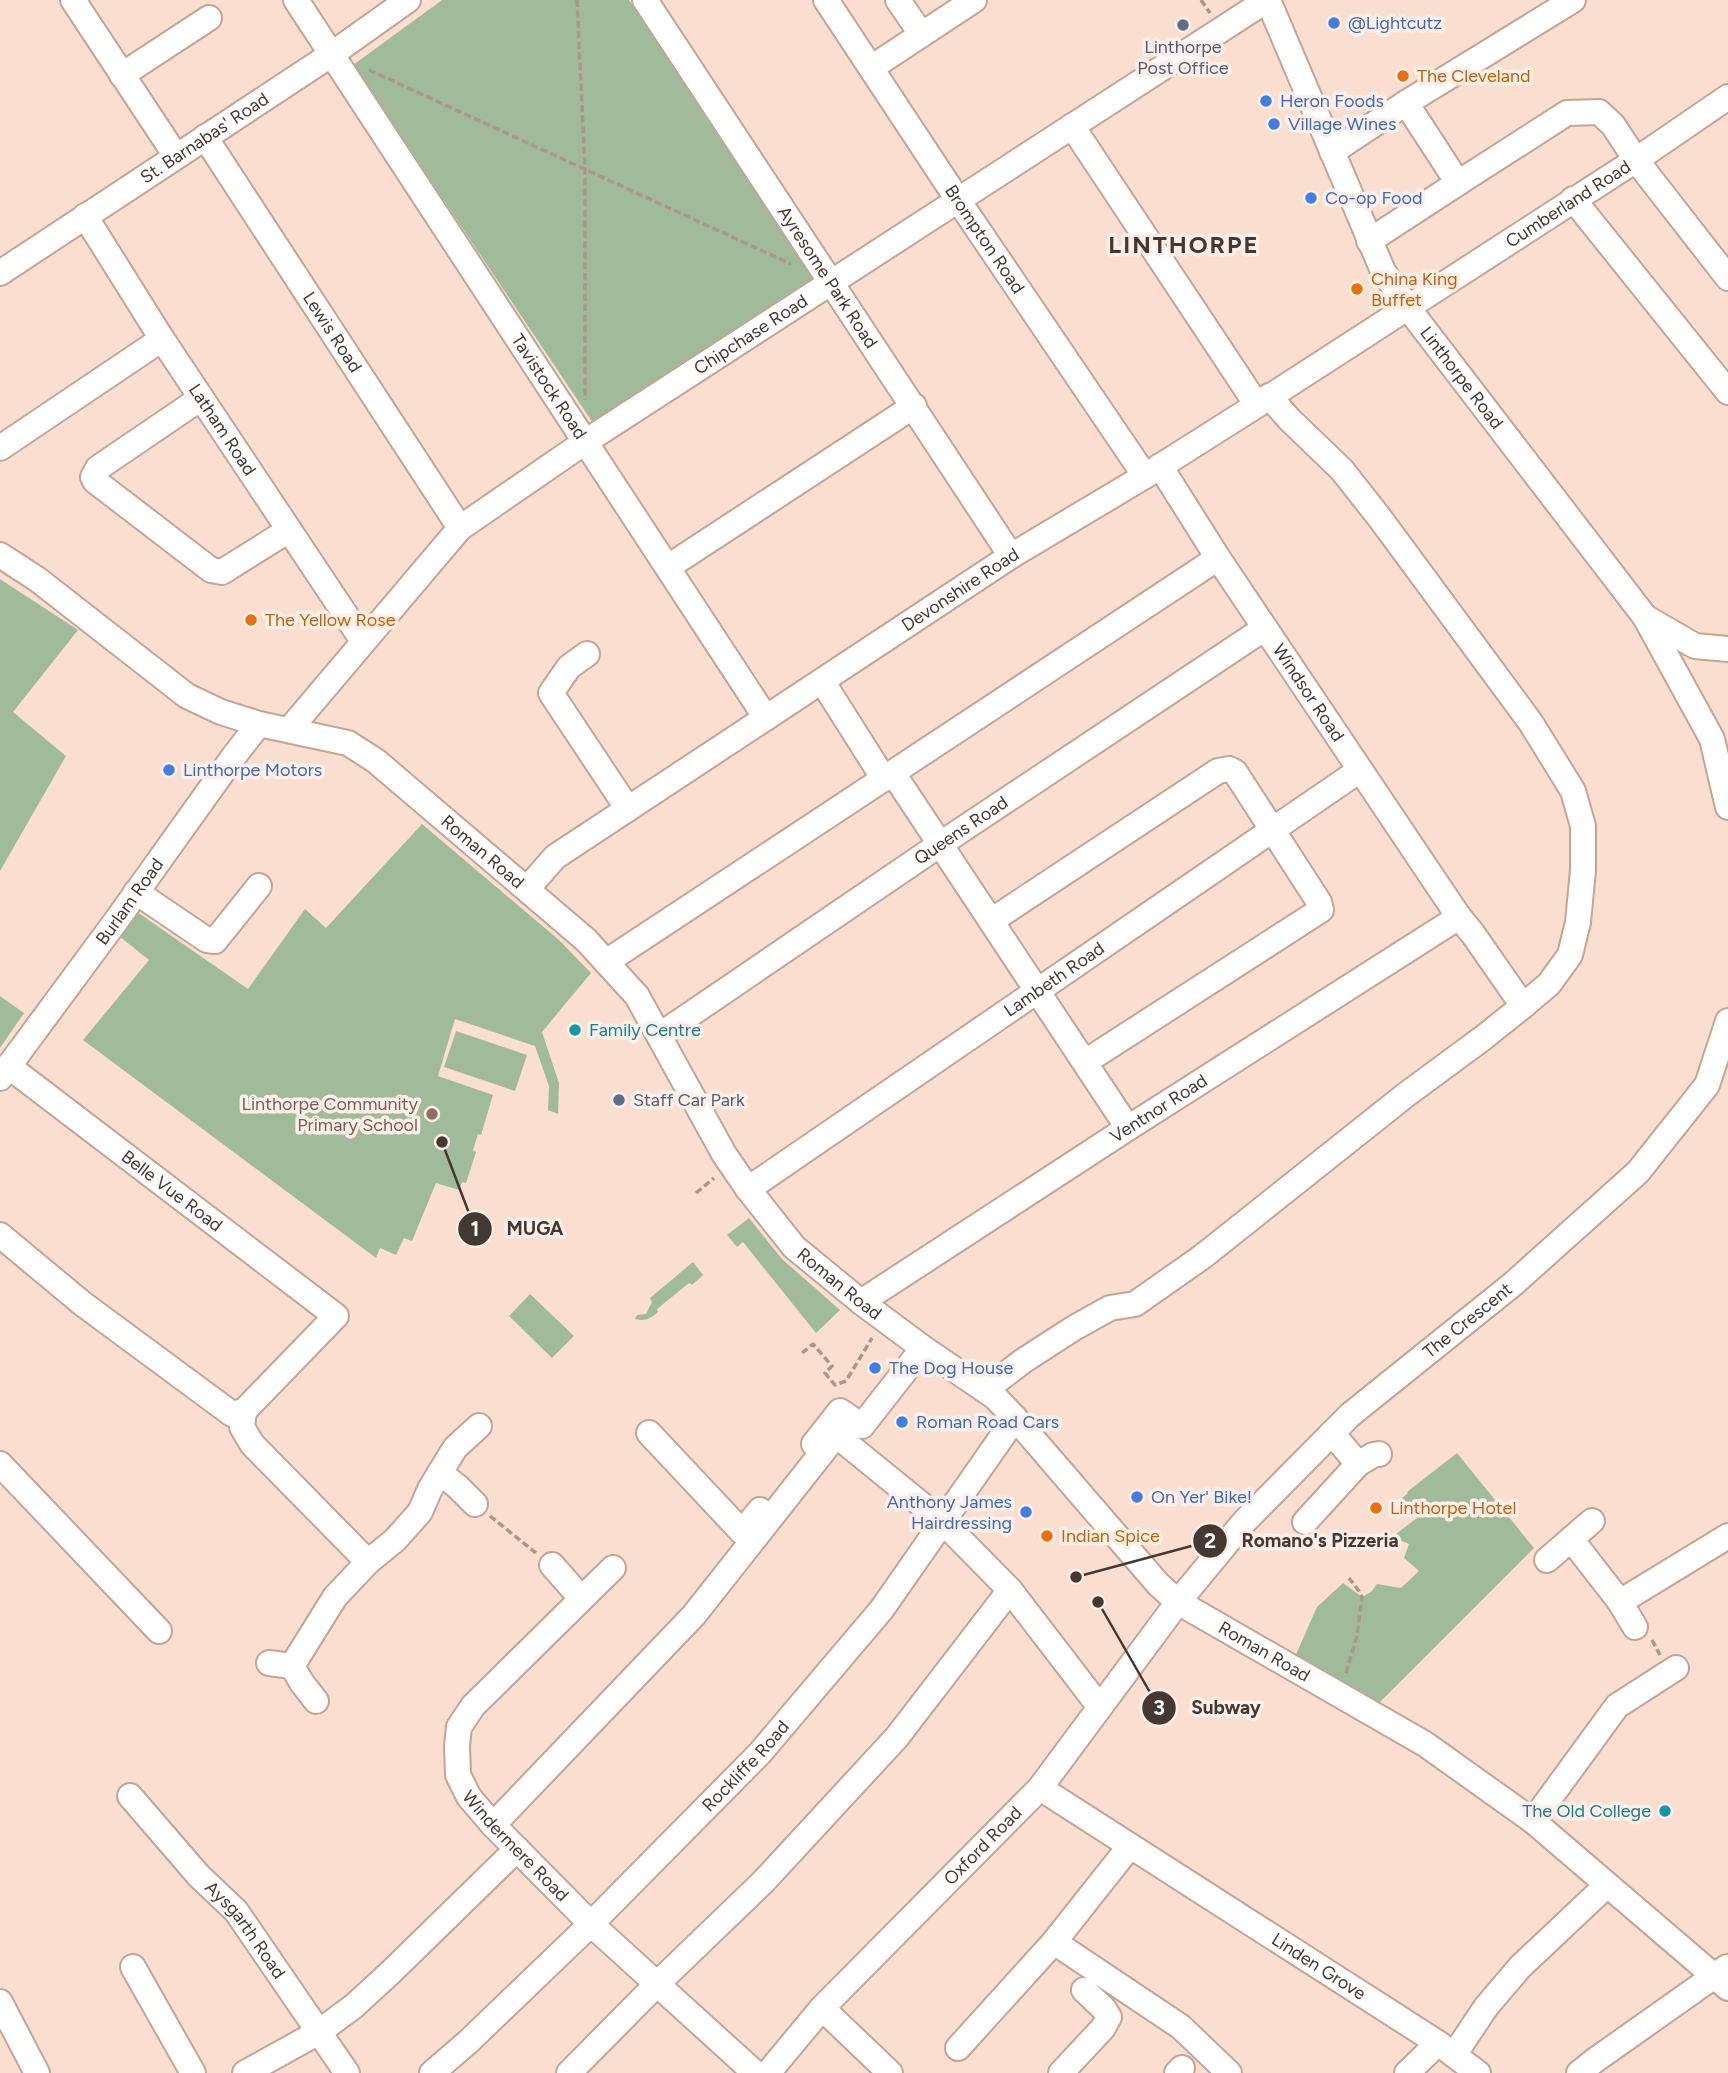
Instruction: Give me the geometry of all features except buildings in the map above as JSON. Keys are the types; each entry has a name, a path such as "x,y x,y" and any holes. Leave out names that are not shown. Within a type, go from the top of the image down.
{"street":[{"path":"73,0 176,156"},
{"name":"Tavistock Road","path":"296,0 766,718"},
{"name":"St. Barnabas' Road","path":"0,274 332,54 408,0"},
{"name":"Ayresome Park Road","path":"645,0 1011,556"},
{"name":"Brompton Road","path":"826,0 958,200 1153,471"},
{"path":"898,0 921,34"},
{"path":"871,68 974,0"},
{"name":"Chipchase Road","path":"289,730 460,528 585,442 1268,0"},
{"name":"Linthorpe Road","path":"1268,0 1383,271 1408,308 1645,617"},
{"path":"1332,152 1573,0"},
{"path":"122,75 209,18"},
{"name":"Cumberland Road","path":"1408,308 1728,97"},
{"path":"1406,103 1458,183"},
{"path":"1369,241 1567,113 1599,112 1613,125 1728,278"},
{"path":"985,1390 1074,1328 1110,1308 1135,1304 1202,1257 1549,984 1570,955 1576,933 1583,870 1583,826 1573,791 1531,723 1380,517 1342,470 1289,419 1263,401 1072,127"},
{"name":"Lewis Road","path":"205,137 460,528"},
{"path":"1573,199 1728,392"},
{"name":"Latham Road","path":"85,216 162,340 363,641"},
{"name":"Devonshire Road","path":"527,889 555,857 1011,556 1153,471 1408,308"},
{"path":"0,448 162,340"},
{"path":"201,398 98,468 93,477 95,481 216,573 222,572 289,530"},
{"path":"668,567 914,406"},
{"name":"Windsor Road","path":"1153,471 1218,558 1459,917 1474,934 1523,1006"},
{"name":"Roman Road","path":"0,555 37,579 187,696 221,712 259,724 348,744 376,761 586,940 637,996 724,1154 794,1247 861,1302 995,1397 1158,1584 1178,1602 1425,1744 1533,1821 1607,1885 1723,1977"},
{"path":"606,962 1218,558"},
{"path":"1645,617 1695,646 1728,649"},
{"path":"1645,617 1712,739 1728,807"},
{"name":"Queens Road","path":"660,1035 1265,628"},
{"path":"587,654 569,667 551,693 628,809"},
{"path":"822,681 939,845 1128,1128"},
{"name":"Burlam Road","path":"4,1072 259,724"},
{"path":"991,921 1218,771 1229,769 1235,772 1319,902 1321,910 1085,1062"},
{"name":"Lambeth Road","path":"748,1189 1360,770"},
{"path":"136,892 207,940 215,941 259,886"},
{"name":"Ventnor Road","path":"861,1302 1459,917"},
{"name":"The Crescent","path":"1178,1602 1244,1522 1350,1415 1513,1284 1638,1172 1717,1088 1728,1021"},
{"name":"Belle Vue Road","path":"4,1072 337,1316 244,1411"},
{"path":"0,1235 83,1304 232,1414 244,1411 242,1427 252,1444 368,1562"},
{"path":"649,1433 742,1532 840,1410 862,1426 923,1348"},
{"name":"Rockliffe Road","path":"432,2073 591,1924 760,1753 882,1609 1015,1418"},
{"path":"316,1700 280,1664 335,1597 368,1562 396,1540 419,1512 455,1448 479,1426"},
{"path":"1305,1522 1369,1459 1332,1433"},
{"path":"493,1825 694,1615 836,1435 943,1522 1010,1590 1099,1706"},
{"path":"0,1464 159,1631"},
{"path":"440,1473 475,1504"},
{"path":"1547,1560 1592,1521"},
{"path":"1620,1602 1727,1538"},
{"path":"1571,1539 1620,1602 1635,1627"},
{"path":"552,1565 581,1598"},
{"name":"Windermere Road","path":"613,1568 473,1706 459,1727 458,1775 469,1797 493,1825 591,1924 755,2073"},
{"path":"569,2073 763,1882 897,1737 1010,1590"},
{"name":"Oxford Road","path":"768,2073 822,2008 1040,1788 1178,1602"},
{"path":"1533,1821 1618,1706 1673,1670"},
{"name":"Linden Grove","path":"1040,1788 1446,2049 1479,2073"},
{"name":"Aysgarth Road","path":"130,1796 199,1876 236,1912 346,2073"},
{"path":"958,2048 1054,1942 1130,1846"},
{"path":"245,2073 319,2032 354,2006 517,1849"},
{"path":"1407,2073 1446,2049 1521,1967 1607,1885"},
{"path":"1054,1942 1181,2027 1229,2073"},
{"path":"132,1966 193,2073"},
{"path":"1593,2069 1723,1977"},
{"path":"1061,2073 1103,2028 1109,2017 1084,1990"},
{"path":"0,2002 37,2073"},
{"path":"822,2008 890,2073"}],"path":[{"path":"577,0 585,169 585,401"},
{"path":"370,71 794,266"},
{"path":"696,1193 716,1177"},
{"path":"802,1353 813,1344 832,1366 825,1373 835,1385 846,1381 872,1338"},
{"path":"475,1504 552,1565"},
{"path":"1343,1685 1357,1636 1362,1597 1349,1578"},
{"path":"1635,1627 1642,1623 1673,1670"}],"green space":[{"path":"442,0 629,0 813,278 593,423 353,65"},
{"path":"0,579 78,630 13,712 66,756 0,871"},
{"path":"422,824 559,940 591,973 542,1032 559,1083 558,1114 548,1110 549,1086 535,1046 455,1019 438,1076 493,1095 481,1135 478,1134 473,1150 476,1152 466,1183 462,1182 459,1190 436,1183 412,1241 404,1238 396,1255 380,1248 376,1258 83,1040 149,960 119,936 137,912 248,989 305,909 326,928"},
{"path":"0,996 24,1013 0,1048"},
{"path":"456,1031 527,1055 515,1091 444,1067"},
{"path":"749,1218 782,1259 840,1310 816,1333 743,1242 737,1247 727,1235"},
{"path":"693,1262 703,1275 657,1309 658,1312 653,1316 645,1320 635,1319 637,1315 646,1314 652,1302 650,1298"},
{"path":"530,1294 574,1336 552,1358 509,1316"},
{"path":"1457,1453 1534,1548 1378,1704 1294,1659 1317,1607 1343,1583 1362,1597 1371,1592 1377,1584 1401,1588 1419,1571 1404,1558 1409,1544 1392,1537 1417,1518 1402,1498"}],"place":[{"name":"@Lightcutz","path":"1334,23"},
{"name":"Linthorpe Post Office","path":"1183,25"},
{"name":"The Cleveland","path":"1403,76"},
{"name":"Heron Foods","path":"1266,101"},
{"name":"Village Wines","path":"1274,124"},
{"name":"Co-op Food","path":"1311,198"},
{"name":"China King Buffet","path":"1357,289"},
{"name":"The Yellow Rose","path":"251,620"},
{"name":"Linthorpe Motors","path":"169,770"},
{"name":"Family Centre","path":"575,1030"},
{"name":"Staff Car Park","path":"619,1100"},
{"name":"Linthorpe Community Primary School","path":"432,1114"},
{"name":"MUGA","path":"442,1142"},
{"name":"The Dog House","path":"875,1368"},
{"name":"Roman Road Cars","path":"902,1422"},
{"name":"On Yer' Bike!","path":"1137,1497"},
{"name":"Linthorpe Hotel","path":"1376,1508"},
{"name":"Anthony James Hairdressing","path":"1026,1512"},
{"name":"Indian Spice","path":"1047,1536"},
{"name":"Romano's Pizzeria","path":"1076,1577"},
{"name":"Subway","path":"1098,1602"},
{"name":"The Old College","path":"1665,1811"}],"district":[{"name":"LINTHORPE","path":"1184,244"}]}
